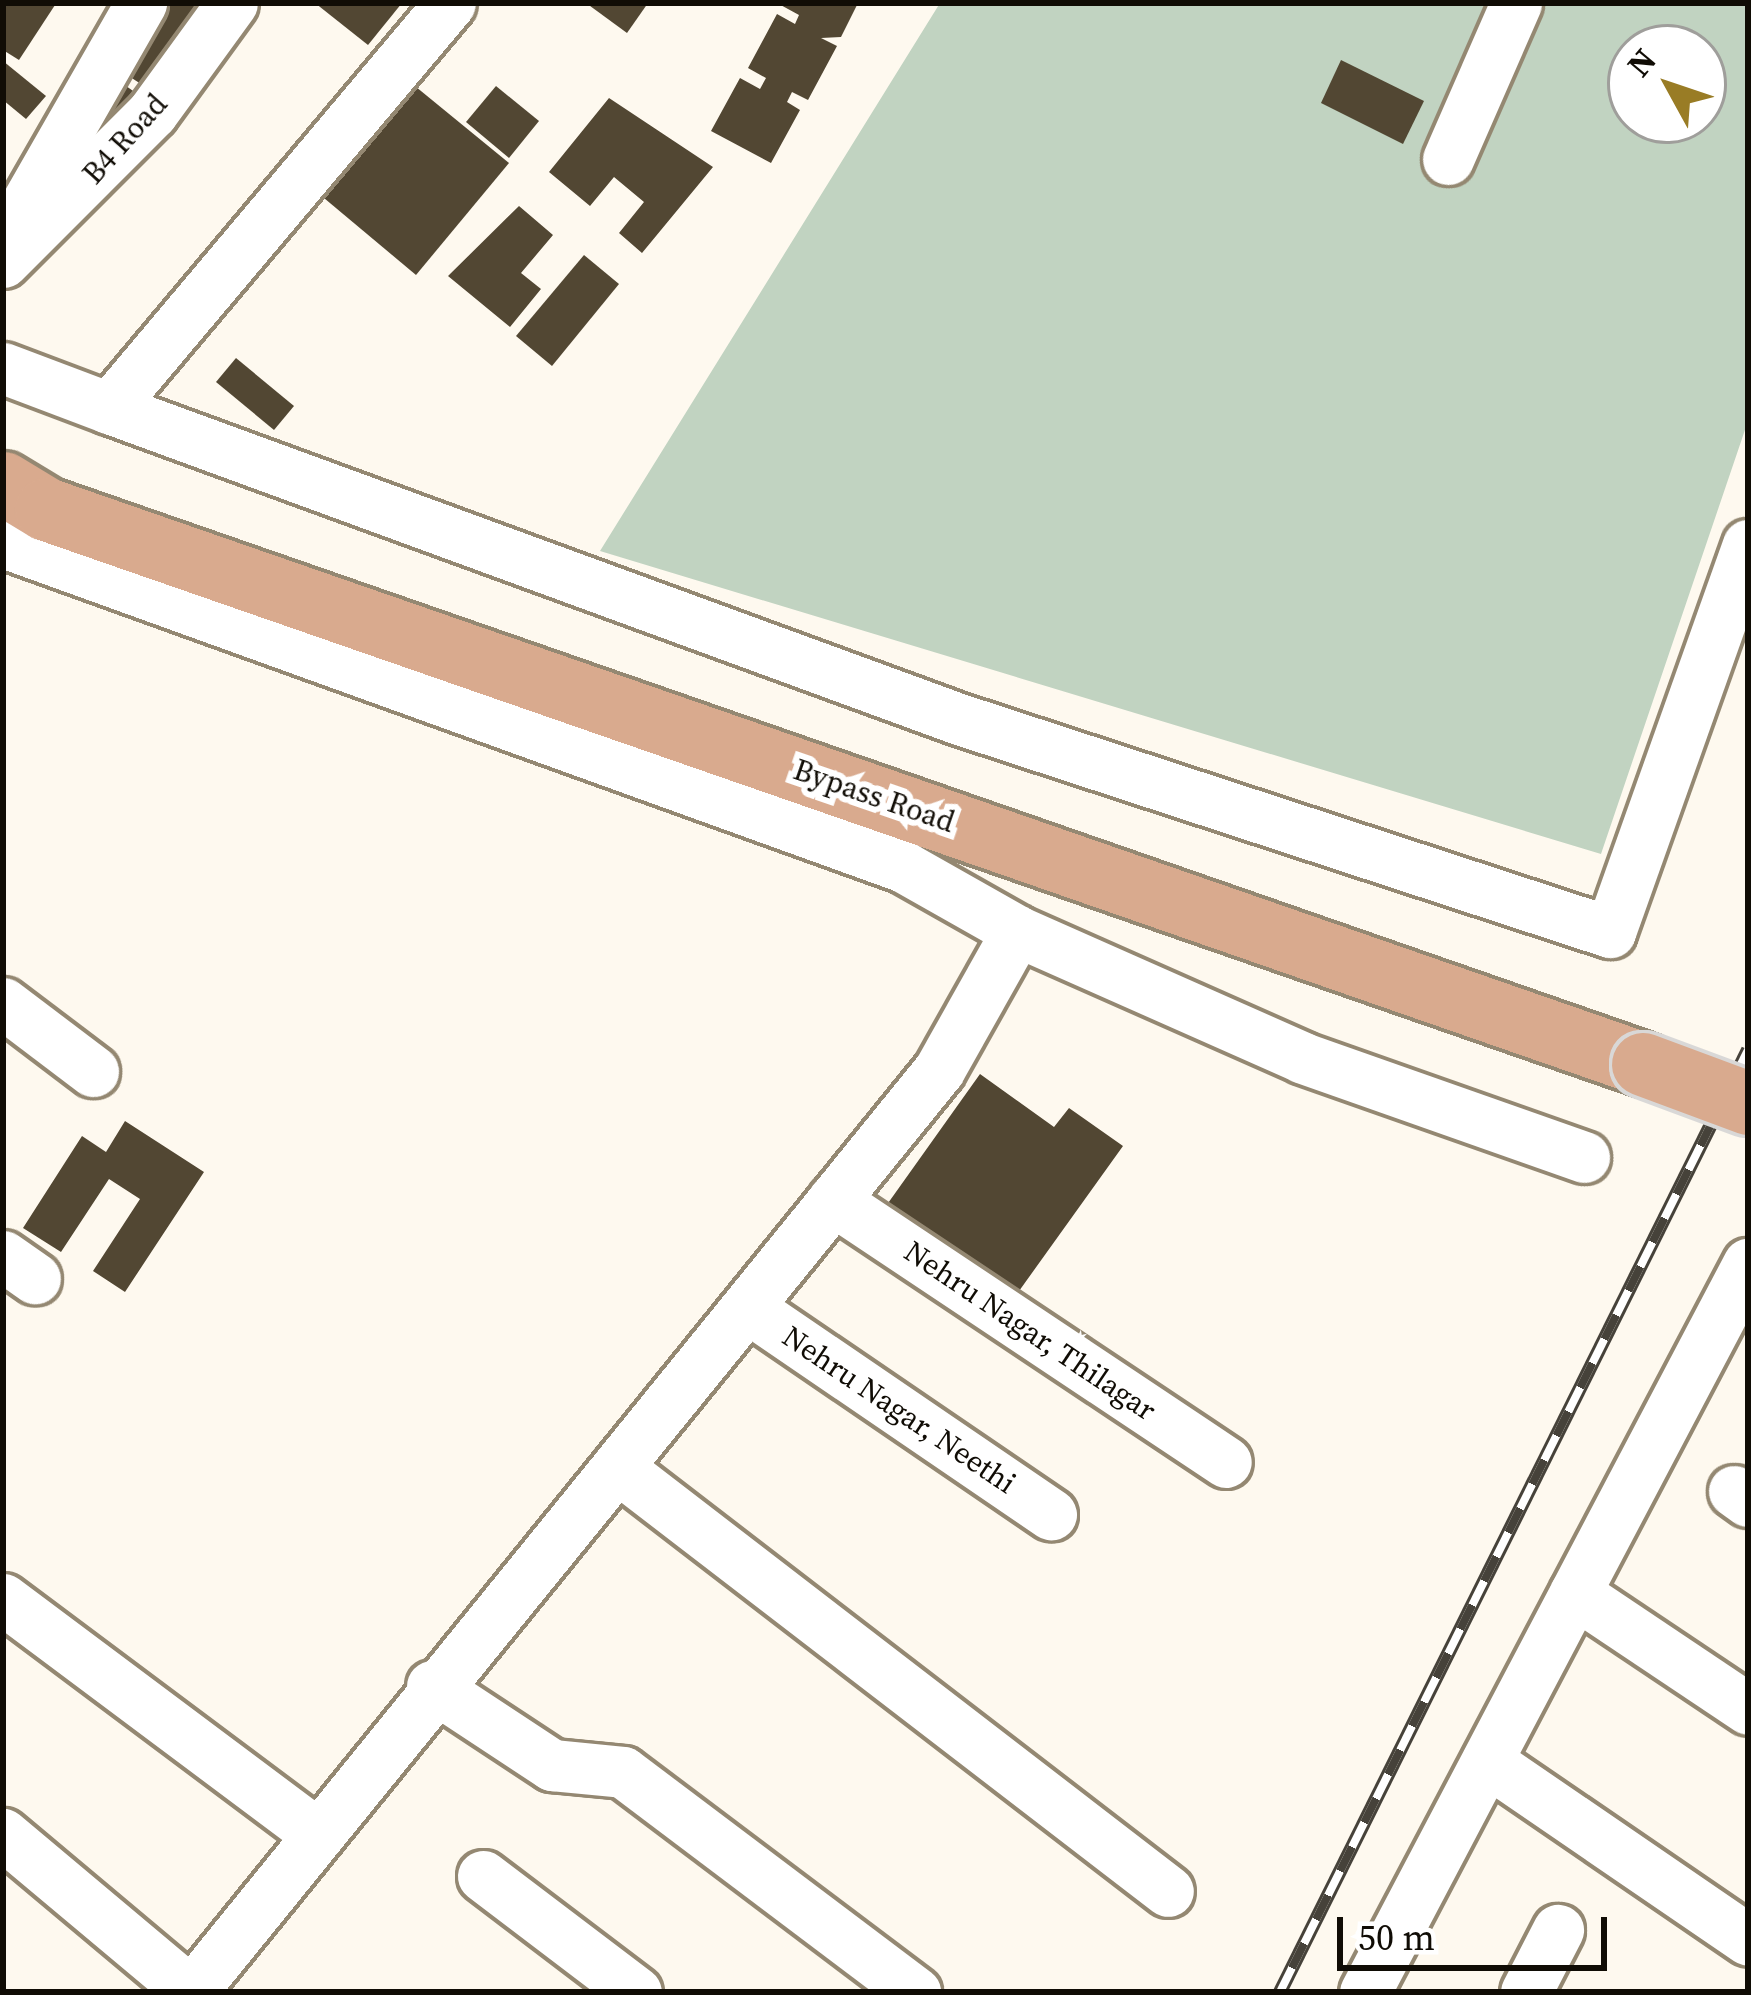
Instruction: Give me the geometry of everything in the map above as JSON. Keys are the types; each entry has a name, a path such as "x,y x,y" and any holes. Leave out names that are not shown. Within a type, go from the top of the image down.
{"main road":[{"name":"Bypass Road","path":"3,483 46,509 1748,1103"}],"street":[{"path":"3,244 141,3"},
{"name":"B4 Road","path":"3,262 152,113 232,3"},
{"path":"109,409 450,3"},
{"path":"1448,159 1516,3"},
{"path":"3,368 956,718 1610,932 1748,545"},
{"path":"3,542 904,867 1017,931 1303,1058 1584,1156"},
{"path":"3,1834 191,1992 432,1686 939,1070 1017,931"},
{"path":"3,1004 93,1072"},
{"name":"Nehru Nagar, Thilagar","path":"833,1200 1226,1462"},
{"path":"1365,1992 1748,1264"},
{"name":"Nehru Nagar, Neethi","path":"747,1307 1051,1514"},
{"path":"616,1466 1168,1891"},
{"path":"1574,1592 1748,1708"},
{"path":"3,1599 318,1835"},
{"path":"432,1686 552,1765 622,1772 915,1992"},
{"path":"1486,1761 1748,1940"},
{"path":"482,1876 636,1992"},
{"path":"1526,1992 1558,1930"}],"green space":[{"path":"940,3 1748,3 1748,421 1601,854 600,551"}],"building":[{"path":"3,3 55,5 19,60 3,50"},
{"path":"164,3 200,3 144,86 121,71"},
{"path":"315,3 402,3 368,45"},
{"path":"586,3 648,3 627,33"},
{"path":"777,3 858,3 841,37 821,38 837,46 808,100 792,92 787,102 800,110 771,163 711,131 740,78 760,89 766,78 748,68 777,14 795,24 799,15"},
{"path":"1341,60 1424,101 1403,144 1321,103"},
{"path":"3,61 46,96 26,119 3,100"},
{"path":"116,79 136,93 111,130 90,115"},
{"path":"410,82 509,163 416,275 318,193"},
{"path":"496,86 539,121 509,158 466,122"},
{"path":"609,98 713,167 642,253 619,233 644,202 614,177 590,206 549,172"},
{"path":"519,206 553,235 521,273 541,289 510,327 448,276"},
{"path":"584,255 619,284 552,366 516,336"},
{"path":"236,358 294,406 274,430 216,382"},
{"path":"980,1074 1054,1127 1069,1108 1123,1146 1009,1305 881,1213"},
{"path":"125,1121 204,1172 125,1292 93,1271 140,1199 109,1179 61,1252 23,1228 82,1136 106,1152"}],"railway":[{"path":"1280,1992 1748,1050"}]}
